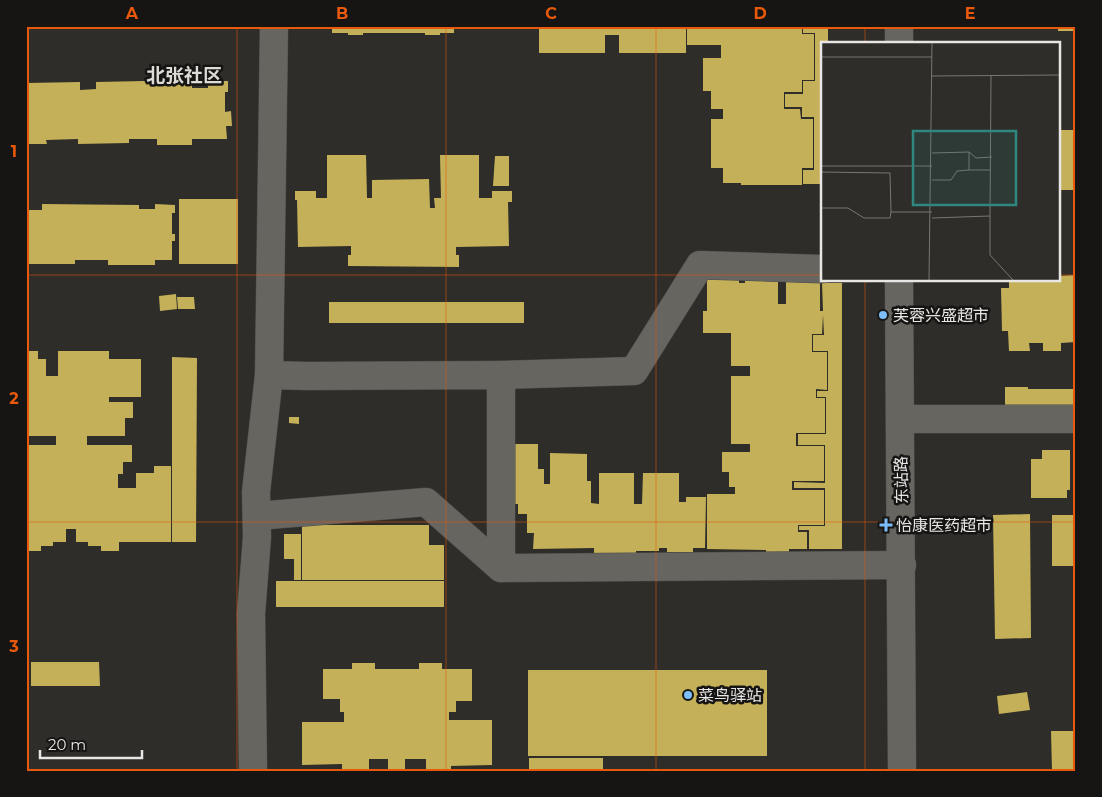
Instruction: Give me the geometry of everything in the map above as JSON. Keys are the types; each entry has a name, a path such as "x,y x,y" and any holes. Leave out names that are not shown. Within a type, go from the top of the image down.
{"street":[{"path":"253,771 251,614 257,537 256,492 269,375 274,26"},
{"path":"899,26 899,42"},
{"path":"269,375 501,374 634,370 700,266 821,269"},
{"name":"东站路","path":"899,281 902,771"},
{"path":"501,374 501,568"},
{"path":"900,419 1076,419"},
{"path":"257,516 426,502 501,568 902,565"}],"building":[{"path":"332,26 454,26 454,33 440,33 440,35 425,35 425,33 363,33 363,35 348,35 348,33 332,33"},
{"path":"539,26 686,26 686,53 619,53 619,35 605,35 605,53 539,53"},
{"path":"687,26 802,26 802,34 814,34 814,80 802,80 802,92 784,92 784,109 800,109 801,119 813,119 813,168 802,168 802,185 741,185 741,183 723,183 723,168 711,168 711,119 723,119 723,109 711,109 711,91 703,91 703,58 721,58 721,45 687,45"},
{"path":"803,26 828,26 828,42 821,42 821,184 803,184 803,170 814,170 814,117 802,117 802,107 785,107 785,94 803,94 803,81 815,81 815,33 803,33"},
{"path":"1058,26 1076,26 1076,31 1058,31"},
{"path":"192,80 192,88 208,88 208,81 228,81 228,92 225,92 225,112 231,111 232,126 226,126 227,139 192,139 192,145 157,145 157,139 129,139 129,143 78,144 78,139 46,140 47,144 26,144 26,83 80,82 80,90 96,89 96,82"},
{"path":"1060,130 1076,130 1076,190 1060,190"},
{"path":"327,155 366,155 367,198 372,198 372,180 429,179 430,208 435,208 434,198 441,198 440,155 479,155 479,198 492,198 492,191 512,191 512,202 508,202 509,246 456,247 456,255 459,255 459,267 348,266 348,255 351,255 351,246 298,247 297,200 295,200 295,191 316,191 316,198 327,198"},
{"path":"495,156 509,156 509,186 493,186"},
{"path":"179,199 238,199 238,264 179,264"},
{"path":"42,204 139,205 139,209 155,209 155,204 175,205 175,213 172,213 172,234 175,234 175,241 172,241 172,260 155,260 155,265 108,265 108,260 75,260 75,264 26,264 26,210 42,210"},
{"path":"1076,275 1076,342 1061,343 1061,351 1043,351 1043,343 1029,343 1030,351 1009,351 1008,331 1002,331 1001,288 1009,288 1009,281 1060,281 1060,276"},
{"path":"707,277 739,277 739,283 745,283 745,277 778,277 778,304 786,304 786,277 820,277 820,311 823,311 822,283 842,283 842,549 809,549 809,530 799,530 799,526 825,526 825,488 794,488 794,482 825,483 825,445 798,445 798,434 826,434 826,397 817,397 817,391 828,391 828,351 813,351 813,335 824,335 823,315 822,334 812,334 812,352 827,352 827,390 816,389 816,398 825,398 825,433 796,433 796,446 824,446 824,481 792,481 792,490 824,490 824,525 798,525 798,532 807,532 807,549 789,549 789,559 766,559 766,550 707,549 707,494 735,494 735,487 729,487 729,472 722,472 722,452 750,452 750,444 731,444 731,376 750,376 750,366 731,366 731,333 703,333 703,311 707,311"},
{"path":"176,294 177,309 160,311 159,296"},
{"path":"177,297 194,297 195,309 178,309"},
{"path":"329,302 524,302 524,323 329,323"},
{"path":"26,351 38,351 38,359 46,359 46,376 58,376 58,351 109,351 109,359 141,359 141,397 109,397 109,402 133,402 133,418 125,418 125,436 87,436 87,445 132,445 132,462 123,462 123,474 118,474 118,488 136,488 136,473 154,473 154,466 171,466 171,542 119,542 119,551 101,551 101,546 88,546 88,542 76,542 76,529 66,529 66,542 53,542 53,546 41,546 41,551 26,551 26,445 56,445 56,436 26,436"},
{"path":"172,357 197,358 196,542 172,542"},
{"path":"1005,387 1076,389 1076,409 1005,409"},
{"path":"289,417 299,417 299,424 289,423"},
{"path":"504,444 538,444 538,469 544,469 544,484 550,484 550,453 587,454 587,481 591,481 591,503 599,504 599,473 634,473 634,504 642,504 643,473 679,473 679,502 686,502 686,497 706,497 705,548 693,548 693,552 667,552 667,548 659,548 659,551 636,551 636,553 594,553 594,548 533,549 534,533 527,533 527,514 518,514 518,504 504,504"},
{"path":"1042,450 1070,450 1070,490 1067,490 1067,498 1031,498 1031,459 1042,459"},
{"path":"1030,514 1031,638 995,639 993,515"},
{"path":"1052,515 1076,515 1076,566 1052,566"},
{"path":"302,525 429,525 429,545 444,545 444,580 302,580"},
{"path":"284,534 301,534 301,580 294,580 294,559 284,559"},
{"path":"276,581 444,581 444,607 276,607"},
{"path":"31,662 99,662 100,686 31,686"},
{"path":"352,663 375,663 375,669 419,669 419,663 442,663 442,669 472,669 472,701 456,701 456,712 449,712 449,720 492,720 492,765 451,766 451,771 426,771 426,759 405,759 405,771 388,771 388,759 369,759 369,771 342,771 342,764 302,765 302,722 344,722 344,712 340,712 340,699 323,699 323,669 352,669"},
{"path":"528,670 767,670 767,756 528,756"},
{"path":"1027,692 1030,710 999,714 997,696"},
{"path":"1051,731 1076,731 1076,771 1052,771"},
{"path":"529,758 603,758 603,771 529,771"}],"place":[{"name":"芙蓉兴盛超市","path":"883,315"},
{"name":"怡康医药超市","path":"886,525"},
{"name":"菜鸟驿站","path":"688,695"}],"district":[{"name":"北张社区","path":"184,75"}]}
